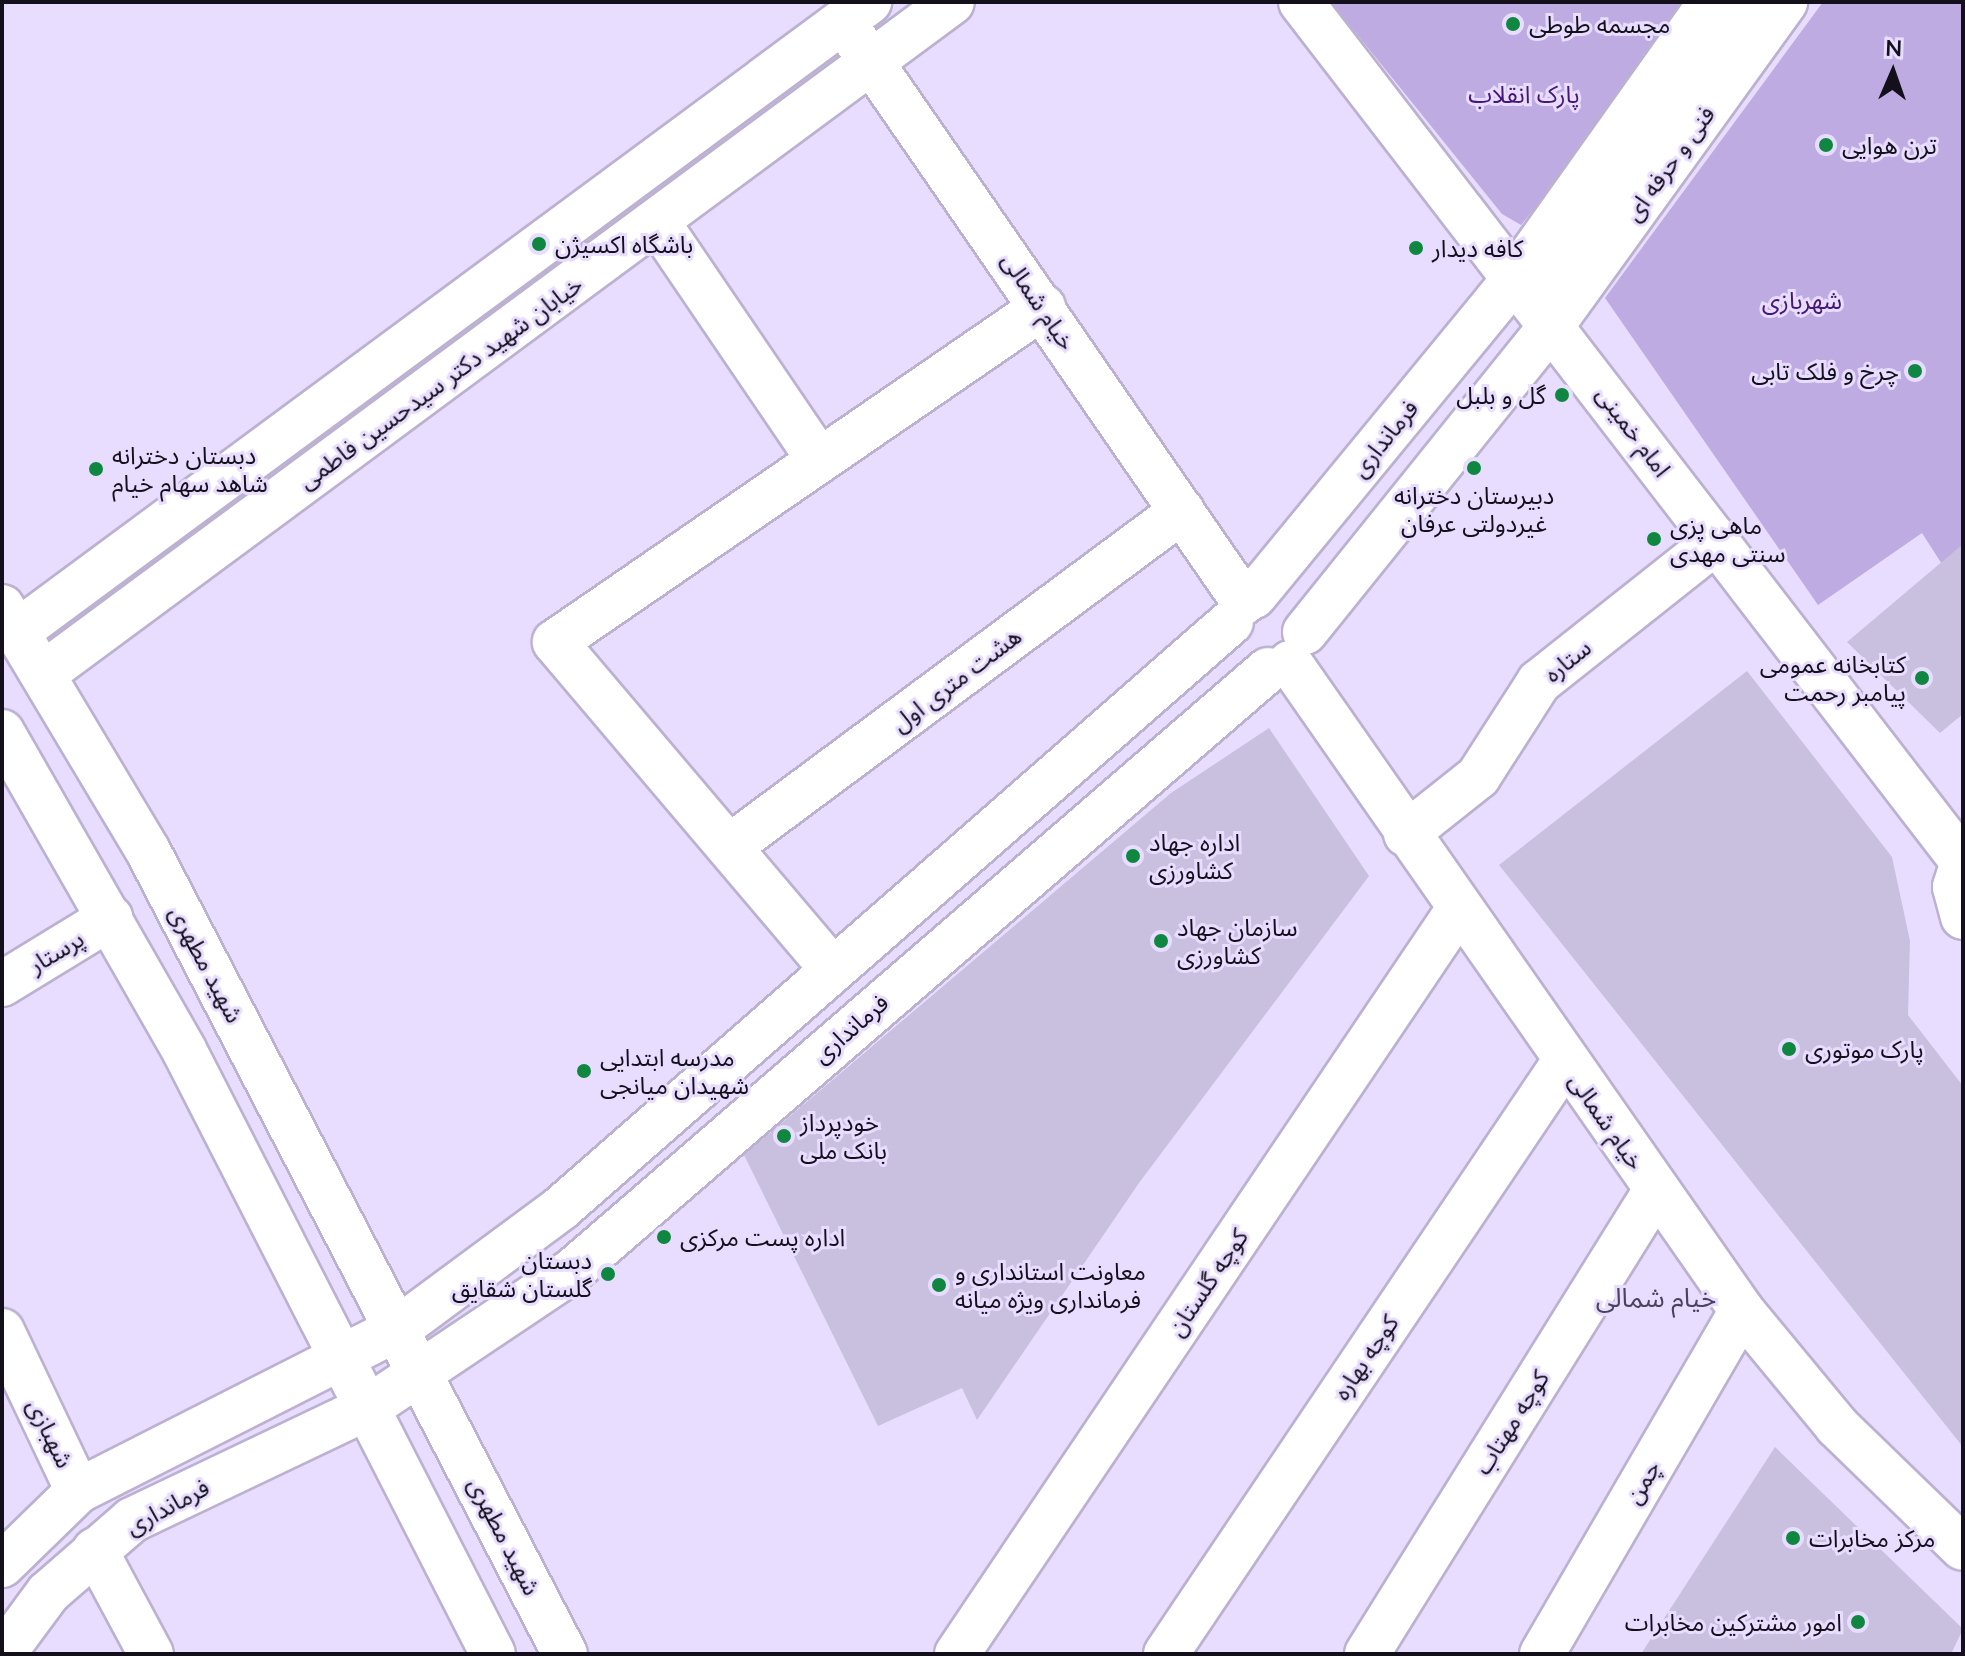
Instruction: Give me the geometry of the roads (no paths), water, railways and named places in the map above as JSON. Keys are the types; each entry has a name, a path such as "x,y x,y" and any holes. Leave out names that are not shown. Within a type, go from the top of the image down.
{"street":[{"name":"خیابان شهید دکتر سیدحسین فاطمی","path":"43,674 658,223 952,2"},
{"name":"امام خمینی","path":"1301,2 1963,862"},
{"path":"1533,301 1711,2"},
{"path":"1533,301 1739,2"},
{"name":"فنی و حرفه ای","path":"1533,301 1785,2"},
{"name":"خیابان شهید دکتر سیدحسین فاطمی","path":"10,620 847,9"},
{"name":"خیام شمالی","path":"847,9 874,63 1182,511 1243,607 1237,655 1288,655"},
{"path":"658,223 819,460"},
{"name":"فرمانداری","path":"344,1360 399,1328 561,1208 1071,762 1243,607 1533,301"},
{"name":"فرمانداری","path":"3,1654 48,1593 132,1520 369,1407 424,1375 571,1272 809,1064 1288,655 1533,301"},
{"path":"833,970 555,642 1043,307"},
{"name":"هشت متری اول","path":"729,847 1182,511"},
{"name":"ستاره","path":"1406,834 1478,777 1539,682 1718,540"},
{"name":"خیام شمالی","path":"1243,607 1289,601 1288,655 1458,910 1742,1311 1837,1426 1963,1548"},
{"name":"شهید مطهری","path":"10,620 148,851 424,1375 565,1654"},
{"path":"2,732 110,918 369,1407 493,1654"},
{"path":"1071,762 1110,805"},
{"path":"1963,862 1955,887 1963,917"},
{"name":"کوچه گلستان","path":"957,1654 1458,910"},
{"name":"پرستار","path":"2,984 110,918"},
{"path":"773,1023 809,1064"},
{"name":"کوچه بهاره","path":"1166,1654 1565,1061"},
{"name":"کوچه مهتاب","path":"1367,1654 1656,1190"},
{"name":"چمن","path":"1542,1654 1742,1311"},
{"name":"شهبازی","path":"2,1331 78,1491"},
{"path":"2,1565 78,1491 140,1454 344,1360"},
{"path":"95,1550 151,1654"}],"place":[{"name":"مجسمه طوطی","path":"1513,24"},
{"name":"ترن هوایی","path":"1826,145"},
{"name":"باشگاه اکسیژن","path":"539,244"},
{"name":"کافه دیدار","path":"1416,248"},
{"name":"چرخ و فلک تابی","path":"1915,371"},
{"name":"گل و بلبل","path":"1562,395"},
{"name":"دبیرستان دخترانه غیردولتی عرفان","path":"1474,468"},
{"name":"دبستان دخترانه شاهد سهام خیام","path":"96,469"},
{"name":"ماهی پزی سنتی مهدی","path":"1654,539"},
{"name":"کتابخانه عمومی پیامبر رحمت","path":"1922,678"},
{"name":"اداره جهاد کشاورزی","path":"1133,856"},
{"name":"سازمان جهاد کشاورزی","path":"1161,941"},
{"name":"پارک موتوری","path":"1789,1049"},
{"name":"مدرسه ابتدایی شهیدان میانجی","path":"584,1071"},
{"name":"خودپرداز بانک ملی","path":"784,1136"},
{"name":"اداره پست مرکزی","path":"664,1237"},
{"name":"دبستان گلستان شقایق","path":"608,1274"},
{"name":"معاونت استانداری و فرمانداری ویژه میانه","path":"939,1285"},
{"name":"مرکز مخابرات","path":"1793,1538"},
{"name":"امور مشترکین مخابرات","path":"1858,1622"}],"district":[{"name":"خیام شمالی","path":"1656,1298"}],"park label":[{"name":"پارک انقلاب","path":"1524,94"},
{"name":"شهربازی","path":"1802,300"}]}
